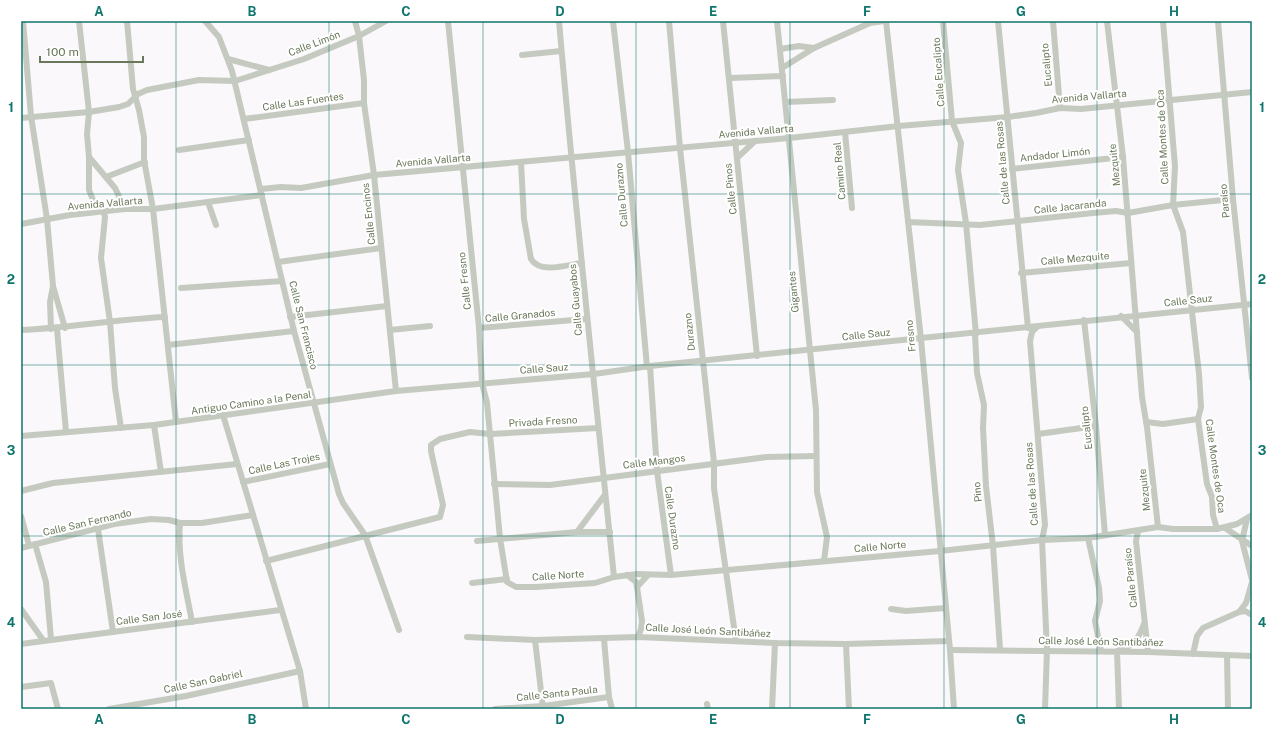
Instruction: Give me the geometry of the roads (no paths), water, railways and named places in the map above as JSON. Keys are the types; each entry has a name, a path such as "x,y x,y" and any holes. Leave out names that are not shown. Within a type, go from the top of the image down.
{"street":[{"path":"23,21 31,116 47,218 53,286 66,328"},
{"path":"79,21 89,112 87,134 90,157 89,190 93,200 104,213 101,253 110,322 115,388 121,428"},
{"path":"127,21 133,90 136,97 144,137 145,162 153,209 176,422"},
{"name":"Calle San Francisco","path":"205,21 219,37 235,81 290,317 330,464 343,503 365,535 399,630"},
{"name":"Calle Encinos","path":"355,21 359,36 364,80 364,103 374,175 396,391"},
{"name":"Calle Limón","path":"21,118 89,112 119,107 128,104 147,90 199,80 235,81 304,58 359,36 386,21"},
{"name":"Calle Fresno","path":"448,21 479,328 482,383 487,404 500,538 507,581"},
{"name":"Calle Guayabos","path":"559,21 586,319 594,374 604,496 610,532 614,577"},
{"name":"Calle Durazno","path":"613,21 628,152 649,367 657,471 671,575"},
{"name":"Durazno","path":"669,21 680,148 714,463 714,488 732,603 736,641"},
{"name":"Calle Pinos","path":"724,21 757,356"},
{"name":"Gigantes","path":"777,21 816,410 817,492 827,538 824,560"},
{"path":"782,68 814,48 870,23 885,21"},
{"name":"Fresno","path":"885,21 899,126 921,339 950,650 954,709"},
{"name":"Calle Eucalipto","path":"943,21 952,121 961,143 958,170 966,223"},
{"name":"Calle de las Rosas","path":"998,21 1008,117 1025,328"},
{"name":"Eucalipto","path":"1053,21 1060,108"},
{"name":"Mezquite","path":"1107,21 1123,157 1142,378 1142,397 1158,527"},
{"name":"Paraíso","path":"1218,21 1233,199 1252,378"},
{"name":"Calle Montes de Oca","path":"1164,23 1175,166 1173,205 1183,232 1200,392 1201,407 1198,419 1207,484 1212,497 1213,516 1217,529"},
{"path":"780,49 799,46 814,48"},
{"path":"522,55 561,51"},
{"path":"228,59 269,70"},
{"path":"730,78 783,76"},
{"name":"Avenida Vallarta","path":"21,224 47,218 104,213 125,209 153,209 208,202 262,192 308,187 374,175 463,168 571,156 789,138 899,126 1008,117 1060,108 1082,109 1117,104 1252,92"},
{"path":"786,102 833,100"},
{"name":"Calle Las Fuentes","path":"244,119 364,103"},
{"name":"Camino Real","path":"845,132 852,208"},
{"path":"179,150 249,140"},
{"path":"737,158 755,141"},
{"path":"90,157 115,188 125,209"},
{"name":"Andador Limón","path":"1012,168 1123,157"},
{"path":"106,177 145,162"},
{"path":"521,162 524,219 533,263 542,268 582,263"},
{"name":"Calle Jacaranda","path":"908,222 966,223 980,225 1116,211 1128,213 1173,205 1233,199"},
{"path":"208,202 216,225"},
{"name":"Pino","path":"966,223 976,334 977,373 984,405 983,428 986,486 993,546 1000,650"},
{"path":"278,262 382,248"},
{"name":"Calle Mezquite","path":"1021,273 1131,263"},
{"path":"181,288 282,281"},
{"path":"53,286 50,302 66,432"},
{"name":"Calle Sauz","path":"482,383 594,374 702,361 976,334 1121,316 1252,304"},
{"path":"290,317 388,306"},
{"path":"1121,316 1137,332"},
{"path":"21,330 66,328 165,317"},
{"name":"Calle Granados","path":"479,328 586,319"},
{"name":"Eucalipto","path":"1084,320 1096,426 1105,535"},
{"path":"390,330 430,326"},
{"path":"1030,341 1032,332 1037,327"},
{"path":"1025,328 1030,341"},
{"path":"168,345 294,331"},
{"name":"Calle de las Rosas","path":"1030,341 1045,525 1042,540 1047,650 1045,709"},
{"name":"Antiguo Camino a la Penal","path":"21,436 154,425 313,404 396,391 482,383"},
{"path":"223,416 280,610 300,671 306,709"},
{"path":"1146,422 1163,424 1198,419"},
{"path":"154,425 161,472"},
{"path":"1038,434 1096,426"},
{"name":"Privada Fresno","path":"365,535 428,522 440,517 443,505 431,444 440,438 477,432 490,434 598,428"},
{"name":"Calle Mangos","path":"494,484 550,484 603,476 657,471 767,457 816,456"},
{"path":"21,491 53,483 237,464"},
{"name":"Calle Las Trojes","path":"243,482 330,464"},
{"path":"577,532 604,496"},
{"name":"Calle San Fernando","path":"21,548 98,530 114,524 152,519 169,520 180,523 202,523 253,515"},
{"path":"21,516 46,582 51,639"},
{"path":"1239,612 1246,603 1252,581 1242,541 1250,517"},
{"name":"Calle Norte","path":"507,581 516,587 595,583 614,577 627,575 671,575 824,560 993,546 1042,540 1088,538 1158,527 1174,529 1217,529 1225,528 1250,517"},
{"path":"180,523 178,539 192,622"},
{"path":"1225,528 1242,541 1252,546"},
{"path":"98,530 113,632"},
{"name":"Calle Paraíso","path":"1138,531 1136,541 1148,652"},
{"path":"477,541 577,532 610,532"},
{"path":"266,561 365,535"},
{"path":"1088,538 1099,588 1100,601 1095,621 1101,651"},
{"path":"627,575 636,582 637,587 642,622 638,637"},
{"path":"637,587 648,575"},
{"path":"472,583 507,581"},
{"path":"892,609 906,611 946,608"},
{"path":"21,609 43,640"},
{"name":"Calle San José","path":"21,644 280,610"},
{"path":"1193,654 1197,636 1203,628 1239,612 1245,611 1252,615"},
{"path":"1119,709 1117,651 1131,646 1141,633 1144,623"},
{"name":"Calle José León Santibáñez","path":"467,637 535,640 638,637 775,643 846,644 949,641"},
{"path":"604,639 609,697"},
{"path":"535,640 543,707"},
{"path":"772,709 775,643"},
{"path":"846,644 849,709"},
{"name":"Calle José León Santibáñez","path":"950,650 1117,651 1252,656"},
{"path":"1227,655 1228,709"},
{"name":"Calle San Gabriel","path":"109,709 186,696 300,671"},
{"path":"21,687 51,683 58,709"},
{"name":"Calle Santa Paula","path":"495,709 543,707 609,697 612,709"}]}
